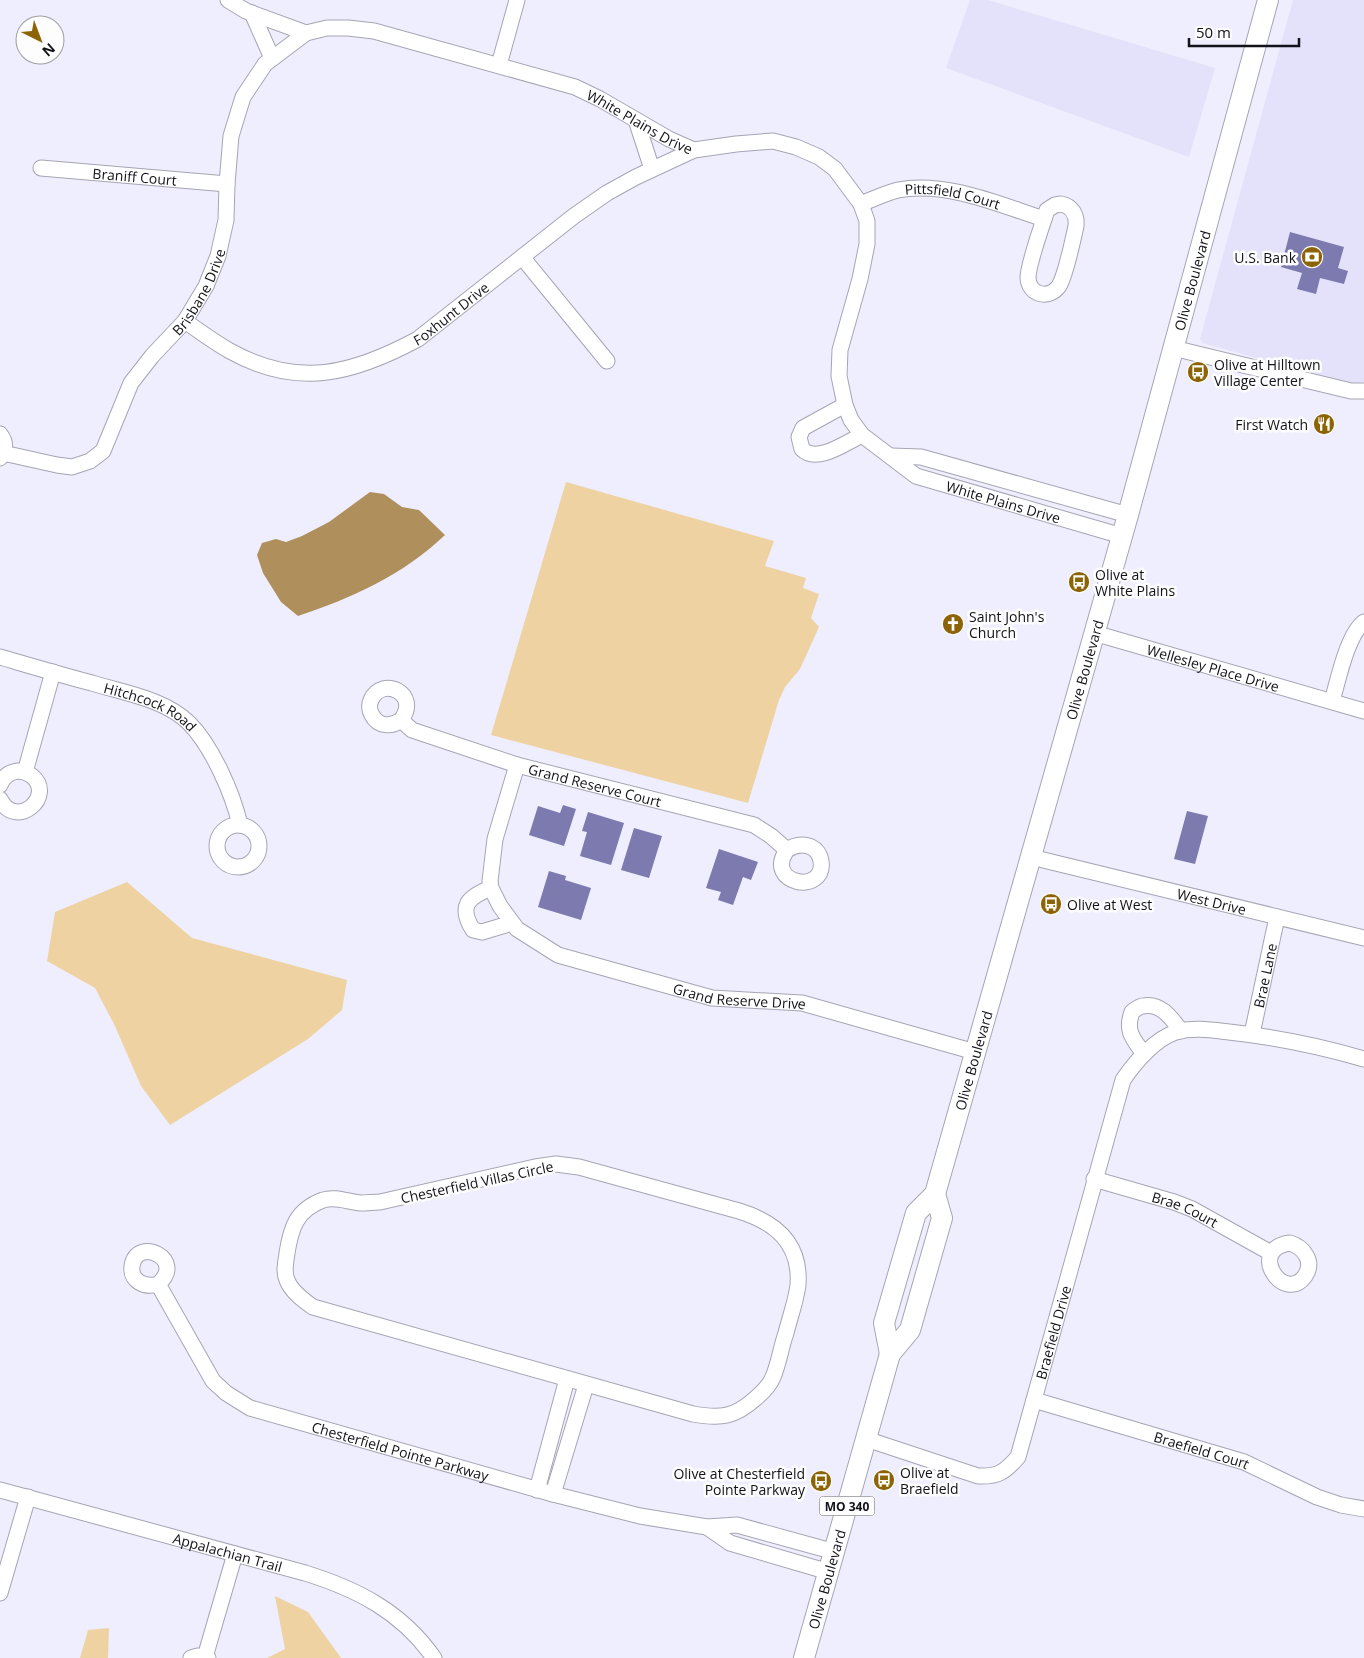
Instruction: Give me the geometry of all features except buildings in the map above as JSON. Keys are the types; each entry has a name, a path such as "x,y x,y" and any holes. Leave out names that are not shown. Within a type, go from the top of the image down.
{"main road":[{"name":"Olive Boulevard","path":"890,1354 884,1323 916,1213 935,1194 1128,515 1268,0"},
{"name":"Olive Boulevard","path":"804,1658 890,1354 910,1330 942,1218 935,1194"}],"street":[{"path":"228,0 252,13 306,33"},
{"path":"498,64 517,0"},
{"path":"252,13 272,58"},
{"name":"White Plains Drive","path":"306,33 327,28 374,31 575,87 600,99 669,139 694,150 773,141 819,156 835,169 862,204 867,221 867,244 860,278 840,350 839,376 851,420 862,434 916,476 1122,536"},
{"name":"Brisbane Drive","path":"0,434 5,442 2,456 72,466 90,462 103,451 109,441 131,383 152,356 184,321 206,286 218,256 226,220 231,136 243,97 263,66 306,33"},
{"path":"636,120 652,169"},
{"name":"Foxhunt Drive","path":"184,321 230,351 279,370 305,375 334,372 376,359 418,338 574,216 607,193 652,169 694,150"},
{"name":"Braniff Court","path":"41,168 227,184"},
{"name":"Pittsfield Court","path":"862,204 896,191 929,188 980,198 1044,219"},
{"path":"1061,204 1071,208 1077,221 1059,286 1049,294 1043,295 1032,288 1028,278 1044,219 1050,207 1061,204"},
{"path":"522,257 607,361"},
{"path":"1173,348 1352,391 1364,392"},
{"path":"846,405 803,428 799,437 802,450 811,456 819,456 862,434"},
{"name":"White Plains Drive","path":"891,456 921,457 1128,515"},
{"path":"1332,701 1349,644 1364,622"},
{"name":"Wellesley Place Drive","path":"1094,633 1364,711"},
{"name":"Hitchcock Road","path":"0,657 147,699 170,709 189,723 203,740 236,804 240,825"},
{"path":"25,772 53,672"},
{"name":"Grand Reserve Court","path":"401,720 412,730 517,765 754,825 787,850"},
{"path":"512,923 482,932 473,930 465,911 468,902 476,894 491,888 490,881 495,839 517,765"},
{"path":"0,785 6,776 12,773 25,772 36,780 38,786 38,799 29,809 16,812 4,806 0,799"},
{"name":"West Drive","path":"1031,857 1364,938"},
{"name":"Grand Reserve Drive","path":"491,888 500,906 516,929 558,955 712,998 802,1002 976,1052"},
{"name":"Brae Lane","path":"1252,1034 1276,918"},
{"path":"1144,1054 1131,1035 1128,1023 1132,1012 1142,1006 1158,1007 1170,1016 1181,1031"},
{"name":"Braefield Drive","path":"866,1439 978,1476 994,1476 1009,1468 1018,1457 1123,1080 1134,1063 1161,1041 1175,1032 1194,1029 1252,1034 1297,1042 1364,1059"},
{"name":"Chesterfield Villas Circle","path":"564,1165 579,1166 759,1218 775,1227 788,1244 797,1268 798,1284 794,1305 772,1378 762,1392 739,1412 726,1416 710,1417 586,1385 313,1307 299,1296 287,1280 284,1269 290,1232 294,1222 312,1205 324,1200 334,1199 361,1203 380,1202 535,1166 564,1165"},
{"name":"Brae Court","path":"1094,1179 1192,1209 1271,1254"},
{"name":"Chesterfield Pointe Parkway","path":"158,1284 214,1381 226,1393 250,1408 538,1490 640,1516 707,1526 737,1526 835,1552"},
{"path":"538,1490 567,1379"},
{"path":"553,1494 586,1385"},
{"name":"Braefield Court","path":"1034,1400 1244,1462 1316,1497 1341,1505 1364,1509"},
{"name":"Appalachian Trail","path":"0,1490 327,1580 366,1597 400,1621 434,1658"},
{"path":"0,1593 28,1497"},
{"name":"Chesterfield Pointe Parkway","path":"707,1526 730,1543 829,1572"},
{"path":"201,1658 235,1554"}],"shaded area":[{"path":"970,0 988,0 1215,68 1189,157 946,68"},
{"path":"1293,0 1364,0 1364,382 1349,384 1203,343 1200,339"},
{"path":"566,482 774,541 765,566 806,578 803,588 819,594 811,618 819,627 800,669 785,687 779,700 748,803 491,735"},
{"path":"370,492 384,494 402,507 419,510 445,535 412,562 376,584 298,616 281,602 263,573 257,555 262,543 276,539 286,542 302,536 329,522"},
{"path":"127,882 192,938 347,980 342,1010 308,1039 170,1125 141,1086 114,1024 95,988 47,961 55,912"},
{"path":"275,1596 308,1612 341,1658 267,1658 285,1649"},
{"path":"109,1628 108,1658 80,1658 88,1630"}],"place":[{"name":"U.S. Bank","path":"1312,257"},
{"name":"Olive at Hilltown Village Center","path":"1198,372"},
{"name":"First Watch","path":"1324,424"},
{"name":"Olive at White Plains","path":"1079,582"},
{"name":"Saint John's Church","path":"953,624"},
{"name":"Olive at West","path":"1051,904"},
{"name":"Olive at Braefield","path":"884,1480"},
{"name":"Olive at Chesterfield Pointe Parkway","path":"821,1481"}]}
